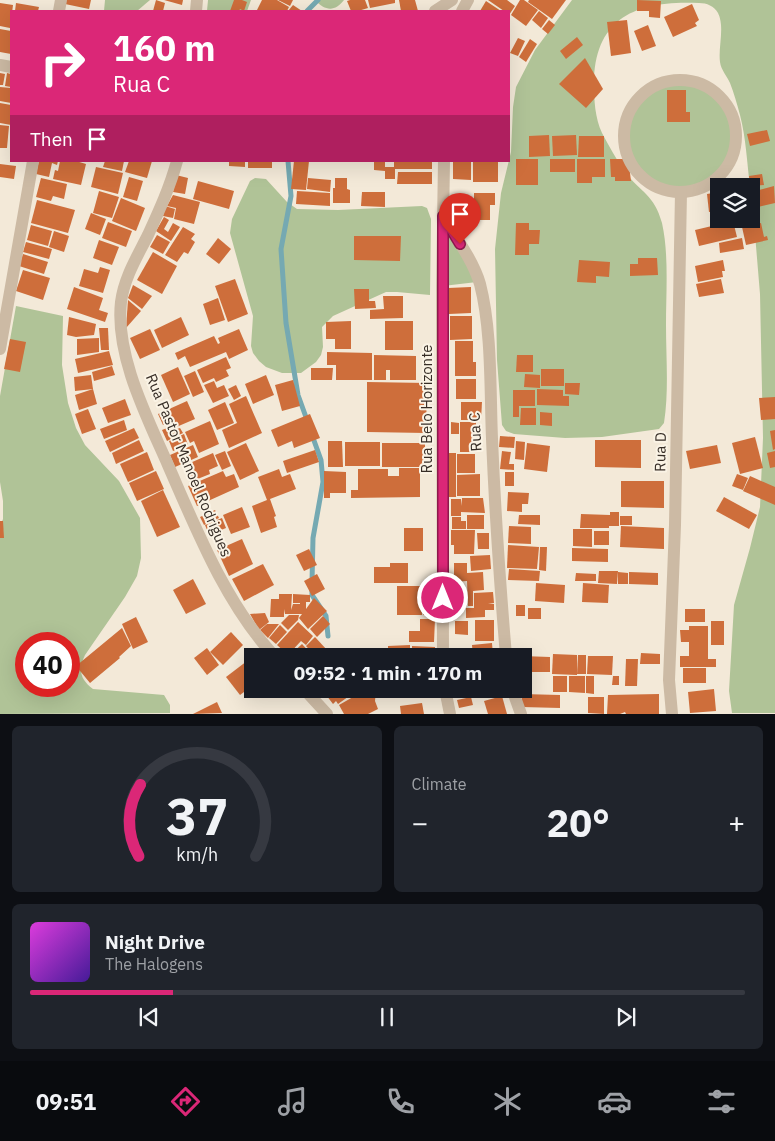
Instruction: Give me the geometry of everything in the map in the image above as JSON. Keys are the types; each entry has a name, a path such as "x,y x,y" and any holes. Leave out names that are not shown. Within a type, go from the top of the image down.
{"street":[{"path":"437,10 452,0"},
{"path":"679,80 698,83 716,92 734,120 736,133 735,147 731,159 719,176 703,187 681,192 657,187 641,175 630,158 625,138 628,118 642,95 659,84 679,80"},
{"path":"0,349 33,162"},
{"name":"Rua Pastor Manoel Rodrigues","path":"176,162 166,194 125,285 120,313 121,334 128,363 143,407 196,529 248,625 267,648"},
{"name":"Rua Belo Horizonte","path":"443,648 444,162"},
{"name":"Rua D","path":"672,714 670,680 675,525 681,192"},
{"name":"Rua C","path":"443,216 469,258 479,282 483,298 488,338 492,449 505,648"},
{"path":"313,698 328,714"},
{"path":"447,698 450,714"},
{"path":"515,698 521,714"}],"green space":[{"path":"105,0 150,0 138,10 104,10"},
{"path":"208,0 251,0 247,10 207,10"},
{"path":"315,0 344,0 337,7 330,9 322,6"},
{"path":"572,0 775,0 775,713 732,713 729,691 734,605 760,507 763,438 760,294 754,228 760,228 760,178 749,178 740,115 730,83 721,65 721,24 718,13 710,5 699,3 657,5 639,9 624,17 611,28 602,42 596,61 594,96 596,115 602,133 625,172 655,206 662,223 666,248 667,274 667,386 664,423 659,429 602,437 565,438 514,434 506,431 502,425 497,360 495,249 501,193 510,162 516,87 535,50"},
{"path":"669,82 691,82 711,90 726,105 734,125 734,147 726,167 716,178 710,178 710,182 691,190 669,190 649,182 634,167 626,147 626,125 634,105 649,90"},
{"path":"255,178 266,179 287,202 297,209 338,210 422,206 427,208 431,219 430,295 386,292 333,316 322,327 323,347 321,355 316,362 301,373 282,373 266,367 253,353 251,346 253,316 230,233 232,219 250,181"},
{"path":"443,223 477,282 443,286"},
{"path":"16,306 63,316 62,365 68,403 76,428 85,445 119,481 140,518 141,558 137,576 125,597 85,655 81,665 83,678 93,689 164,695 170,705 170,713 0,714 0,527 3,519 3,501 0,482 0,396"}],"building":[{"path":"66,0 91,0 89,9 65,4"},
{"path":"156,0 165,3 163,10 153,10"},
{"path":"164,0 183,0 182,5"},
{"path":"234,0 247,2 244,10 230,10"},
{"path":"262,0 277,0 289,7 288,10 257,10"},
{"path":"278,0 293,0 290,6"},
{"path":"365,0 368,8 351,10 347,1"},
{"path":"368,0 395,0 395,3 370,8"},
{"path":"399,0 415,0 418,10 401,10"},
{"path":"488,0 507,0 515,6 510,14 510,10 503,10"},
{"path":"520,0 524,0 538,10 526,26 511,15"},
{"path":"529,0 566,0 552,19 528,2"},
{"path":"637,0 661,1 660,18 649,17 649,11 637,11"},
{"path":"486,1 500,10 481,10"},
{"path":"0,3 13,5 12,10 10,10 10,28 0,26"},
{"path":"16,3 39,7 38,10 15,10"},
{"path":"692,4 699,20 695,23 697,26 673,37 664,17"},
{"path":"293,5 300,10 289,10"},
{"path":"539,11 548,18 541,28 532,20"},
{"path":"549,20 555,25 548,34 542,29"},
{"path":"627,20 631,53 611,56 607,22"},
{"path":"648,25 656,46 642,51 634,31"},
{"path":"0,29 10,31 10,54 0,52"},
{"path":"577,37 583,45 566,59 560,51"},
{"path":"518,38 525,41 518,56 510,53"},
{"path":"530,39 537,44 526,62 519,57"},
{"path":"585,58 603,89 586,108 559,84"},
{"path":"0,73 5,74 3,85 0,85"},
{"path":"7,73 10,74 10,87 5,86"},
{"path":"0,87 10,88 10,103 0,101"},
{"path":"667,90 686,90 686,112 690,112 690,122 667,122"},
{"path":"0,103 10,105 10,125 0,123"},
{"path":"0,125 9,126 7,148 0,148"},
{"path":"767,130 770,141 750,146 747,134"},
{"path":"549,135 550,156 529,157 529,136"},
{"path":"576,135 577,155 553,156 552,136"},
{"path":"579,136 604,136 604,157 578,157"},
{"path":"516,159 538,159 538,185 516,185"},
{"path":"550,159 575,159 575,172 550,172"},
{"path":"577,159 605,159 605,177 592,177 592,183 577,183"},
{"path":"610,159 623,159 629,165 631,181 615,181 615,177 611,177"},
{"path":"39,162 58,162 57,165 52,163 49,177 36,174"},
{"path":"60,162 86,164 81,185 53,179 55,170 58,171"},
{"path":"105,162 124,162 122,171 103,167"},
{"path":"129,162 152,162 147,178 125,172"},
{"path":"229,162 245,162 245,167 229,166"},
{"path":"248,162 272,162 272,168 248,168"},
{"path":"294,162 309,162 306,190 291,189"},
{"path":"374,162 385,162 385,167 394,167 394,162 432,162 432,169 395,169 395,179 385,179 385,171 374,170"},
{"path":"453,162 471,162 471,180 453,179"},
{"path":"473,162 498,162 498,182 473,182"},
{"path":"0,164 16,166 14,179 0,177"},
{"path":"96,167 123,173 118,194 91,187"},
{"path":"398,172 432,172 432,184 397,184"},
{"path":"762,174 764,185 760,185 760,178 749,178 749,176"},
{"path":"176,175 188,178 185,194 173,192"},
{"path":"129,177 143,181 137,201 123,197"},
{"path":"41,178 67,184 64,199 53,196 51,201 36,197"},
{"path":"308,178 331,180 330,192 307,189"},
{"path":"335,178 347,178 347,189 350,190 350,203 333,203"},
{"path":"198,181 234,191 229,209 193,199"},
{"path":"774,186 775,203 760,207 760,190"},
{"path":"99,191 119,197 112,218 93,213"},
{"path":"297,191 330,193 330,206 296,204"},
{"path":"362,192 385,192 385,207 361,206"},
{"path":"474,193 495,193 495,205 490,205 490,220 465,220 465,201 474,201"},
{"path":"707,194 710,194 710,212 709,212"},
{"path":"173,195 200,202 194,224 174,219 176,208 167,206"},
{"path":"121,198 145,208 136,231 112,221"},
{"path":"37,200 75,210 68,233 31,223"},
{"path":"165,206 175,209 173,218 163,216"},
{"path":"91,213 106,219 100,235 85,229"},
{"path":"164,217 169,220 164,229 168,232 173,223 180,227 171,241 156,231"},
{"path":"108,222 132,231 126,247 102,238"},
{"path":"516,223 529,223 529,230 540,230 539,244 529,244 529,255 515,255"},
{"path":"760,223 764,237 767,236 768,240 746,245 742,228 760,228"},
{"path":"31,225 52,231 48,246 27,240"},
{"path":"710,226 710,228 735,228 737,237 699,246 695,230"},
{"path":"183,227 195,234 191,239 195,242 188,254 184,252 177,262 165,255"},
{"path":"54,231 69,236 64,252 49,247"},
{"path":"157,235 170,242 163,254 150,247"},
{"path":"354,236 401,236 400,261 354,260"},
{"path":"218,238 231,249 219,264 206,254"},
{"path":"742,238 744,249 720,253 719,243"},
{"path":"99,240 119,247 112,265 93,258"},
{"path":"26,242 52,249 49,259 23,252"},
{"path":"153,252 177,266 162,294 137,280"},
{"path":"23,254 48,262 44,274 19,266"},
{"path":"638,258 657,258 658,275 630,276 630,264 638,264"},
{"path":"579,260 610,262 609,277 596,276 596,283 577,282"},
{"path":"723,260 725,271 722,271 723,277 698,282 695,266"},
{"path":"100,267 110,270 103,293 79,286 84,269 98,273"},
{"path":"23,270 50,278 43,300 16,291"},
{"path":"235,279 248,314 228,322 215,286"},
{"path":"721,279 724,293 699,297 696,284"},
{"path":"133,285 152,296 142,309 128,298"},
{"path":"74,287 103,298 99,310 108,313 105,322 67,309"},
{"path":"471,287 471,313 449,314 448,288"},
{"path":"354,289 369,289 369,301 375,301 376,308 355,309"},
{"path":"383,296 403,296 403,318 370,319 370,310 384,309"},
{"path":"218,298 225,320 210,325 203,304"},
{"path":"128,300 141,311 126,328"},
{"path":"450,316 472,316 472,339 450,340"},
{"path":"69,317 96,324 94,335 76,337 67,335"},
{"path":"181,317 189,335 162,348 154,330"},
{"path":"351,321 351,349 335,349 335,339 326,339 326,322"},
{"path":"385,321 413,321 413,350 385,350"},
{"path":"99,328 108,328 109,350 101,350"},
{"path":"150,329 160,350 140,359 130,338"},
{"path":"239,329 248,350 229,359 226,352 190,367 185,356 178,360 175,353 214,336 218,344 220,343 218,338"},
{"path":"99,338 99,352 77,355 77,339"},
{"path":"10,339 26,342 20,372 4,369"},
{"path":"455,341 473,341 473,362 476,362 476,376 455,376"},
{"path":"109,351 113,365 78,373 75,359"},
{"path":"327,352 372,353 372,380 336,380 336,365 327,365"},
{"path":"374,355 416,356 416,380 390,380 390,370 386,370 386,380 374,380"},
{"path":"517,355 533,355 533,372 516,372"},
{"path":"226,357 231,368 226,370 229,376 216,382 214,378 203,383 197,370"},
{"path":"112,366 115,375 94,381 92,372"},
{"path":"178,367 190,394 173,402 161,375"},
{"path":"311,368 333,368 332,380 311,380"},
{"path":"541,369 564,369 564,386 541,386"},
{"path":"195,371 204,392 193,397 184,376"},
{"path":"525,374 540,375 540,388 524,387"},
{"path":"91,375 93,389 75,391 74,377"},
{"path":"266,375 274,395 253,404 245,384"},
{"path":"456,379 476,379 476,399 456,399"},
{"path":"293,380 300,406 282,411 275,385"},
{"path":"214,381 217,388 224,385 229,396 213,403 204,385"},
{"path":"367,382 427,383 426,433 367,432"},
{"path":"565,383 580,383 579,395 565,394"},
{"path":"236,385 241,396 234,400 228,389"},
{"path":"93,389 97,404 79,410 75,395"},
{"path":"537,389 563,390 563,396 569,396 569,406 537,405"},
{"path":"513,390 535,390 535,406 519,406 519,417 513,417"},
{"path":"246,396 262,433 229,448 222,430 237,423 229,404"},
{"path":"775,397 775,419 761,420 759,398"},
{"path":"125,399 131,415 108,423 102,408"},
{"path":"187,401 195,419 174,428 172,421 163,425 158,414"},
{"path":"225,402 234,423 217,430 208,410"},
{"path":"461,402 482,402 481,420 461,420"},
{"path":"521,408 536,408 536,425 520,425"},
{"path":"88,409 96,429 82,434 75,414"},
{"path":"540,412 552,413 552,426 540,425"},
{"path":"310,414 320,438 294,448 292,441 278,447 271,430"},
{"path":"124,420 127,430 104,439 100,429"},
{"path":"210,421 219,444 199,453 194,441 190,443 185,432"},
{"path":"451,422 459,423 459,434 451,434"},
{"path":"460,422 476,422 476,452 460,452"},
{"path":"172,426 174,430 180,428 183,433 167,441 162,430"},
{"path":"134,428 139,438 110,452 105,441"},
{"path":"775,430 775,449 773,450 770,431"},
{"path":"184,434 188,445 173,451 169,441"},
{"path":"500,436 515,437 514,448 499,447"},
{"path":"755,437 763,468 740,474 732,443"},
{"path":"139,440 144,451 116,464 112,453"},
{"path":"595,440 641,440 641,468 595,467"},
{"path":"328,441 342,441 343,467 328,467"},
{"path":"516,441 525,442 524,460 515,459"},
{"path":"345,442 380,442 380,466 345,466"},
{"path":"246,443 259,471 240,480 227,452"},
{"path":"382,443 425,443 425,467 382,467"},
{"path":"527,443 550,446 547,472 524,469"},
{"path":"193,445 198,457 175,467 170,455"},
{"path":"717,445 721,463 690,469 686,451"},
{"path":"315,450 319,462 287,473 283,461"},
{"path":"225,451 231,466 222,470 215,455"},
{"path":"502,451 511,452 509,464 514,464 514,470 500,469"},
{"path":"775,451 775,467 770,468 767,453"},
{"path":"147,452 154,470 128,482 120,464"},
{"path":"213,453 218,466 209,470 210,474 190,482 183,466"},
{"path":"448,453 456,453 456,497 448,497"},
{"path":"457,454 475,454 475,473 457,473"},
{"path":"399,468 420,468 420,497 351,498 351,490 358,490 358,469 388,469 388,476 399,476"},
{"path":"279,469 282,477 290,474 296,489 270,499 276,516 274,517 277,527 261,533 252,506 267,500 258,477"},
{"path":"156,471 164,489 137,501 129,483"},
{"path":"223,471 226,477 234,474 239,487 197,506 188,486"},
{"path":"324,471 346,472 346,493 330,493 330,498 324,498"},
{"path":"505,472 514,472 514,486 505,486"},
{"path":"480,474 480,496 457,496 457,475"},
{"path":"737,474 748,478 743,490 732,486"},
{"path":"750,476 775,487 775,505 743,491"},
{"path":"621,481 664,481 664,508 621,507"},
{"path":"163,490 180,527 157,537 141,501"},
{"path":"508,492 529,493 528,504 522,504 522,512 507,511"},
{"path":"724,497 757,515 749,529 716,511"},
{"path":"462,498 483,498 485,513 461,512 461,516 451,516 451,499 461,499 462,506"},
{"path":"242,507 250,527 231,534 223,515"},
{"path":"215,510 219,518 204,525 200,517"},
{"path":"610,512 619,512 619,526 580,528 581,514 610,515"},
{"path":"467,515 484,515 484,529 467,529"},
{"path":"519,515 540,515 540,525 518,524"},
{"path":"620,516 632,516 632,525 620,525"},
{"path":"452,517 461,517 461,521 466,521 466,529 452,529"},
{"path":"222,518 226,528 209,535 205,525"},
{"path":"0,521 3,521 4,538 0,538"},
{"path":"509,526 531,527 531,544 508,543"},
{"path":"621,526 664,528 664,549 620,547"},
{"path":"404,528 423,528 423,551 404,551"},
{"path":"573,529 592,529 592,547 573,546"},
{"path":"451,530 475,530 474,554 454,554 454,545 451,545"},
{"path":"594,531 609,531 609,545 594,545"},
{"path":"477,533 489,533 489,549 478,549"},
{"path":"242,539 253,564 229,576 217,550"},
{"path":"508,545 539,547 537,569 507,568"},
{"path":"540,547 547,547 546,571 539,570"},
{"path":"572,548 608,549 608,562 572,561"},
{"path":"309,549 317,565 304,571 296,555"},
{"path":"490,555 491,569 471,571 470,556"},
{"path":"390,563 408,563 408,583 374,583 374,567 390,567"},
{"path":"454,563 467,563 467,573 483,572 484,590 473,591 473,606 468,606 467,581 454,582"},
{"path":"263,564 274,585 244,601 232,579"},
{"path":"509,569 540,571 539,581 508,580"},
{"path":"599,571 618,571 617,584 598,583"},
{"path":"618,572 628,573 628,584 618,584"},
{"path":"629,572 658,573 658,585 629,584"},
{"path":"576,573 596,574 596,581 575,581"},
{"path":"317,574 325,589 312,596 304,581"},
{"path":"193,579 206,604 186,614 173,590"},
{"path":"536,583 565,585 564,603 535,601"},
{"path":"583,583 609,585 608,603 582,602"},
{"path":"397,586 425,586 425,595 422,595 422,615 397,615"},
{"path":"493,592 494,603 488,603 494,604 494,610 485,610 485,617 466,618 466,608 474,608 474,593"},
{"path":"279,594 292,594 291,610 293,604 300,604 293,603 293,594 310,595 310,602 306,602 306,609 314,598 327,611 308,629 299,618 302,614 285,614 284,609 284,617 270,617 271,599 279,599"},
{"path":"423,596 434,596 434,615 423,615"},
{"path":"516,605 525,605 525,616 516,616"},
{"path":"528,608 541,608 541,619 528,619"},
{"path":"685,609 705,609 705,622 685,622"},
{"path":"265,613 269,622 259,630 250,614"},
{"path":"289,615 299,615 298,620 288,630 281,623"},
{"path":"323,616 330,624 317,637 310,629"},
{"path":"136,617 148,642 133,649 122,624"},
{"path":"420,619 435,619 434,642 409,642 409,631 420,631"},
{"path":"475,620 494,620 494,641 475,641"},
{"path":"455,621 468,621 468,635 455,634"},
{"path":"711,621 724,621 724,645 711,645"},
{"path":"298,622 313,636 306,645 301,641 294,648 280,648 277,645"},
{"path":"267,624 279,624 268,638 260,630"},
{"path":"280,625 287,632 276,644 269,638"},
{"path":"689,626 708,626 708,659 716,659 716,667 680,667 680,656 689,656 689,642 681,642 680,630 689,630"},
{"path":"122,628 131,646 120,658 90,683 80,671 80,663"},
{"path":"231,632 243,645 223,665 210,652"},
{"path":"315,637 325,648 308,648 306,646"},
{"path":"492,643 492,648 472,648 472,645"},
{"path":"302,644 306,648 298,648"},
{"path":"410,645 410,648 388,648 388,646"},
{"path":"412,646 435,647 435,648 412,648"},
{"path":"207,648 219,665 207,675 194,658"},
{"path":"641,653 660,654 660,664 640,664"},
{"path":"553,654 577,655 577,675 552,674"},
{"path":"578,655 586,655 586,674 577,674"},
{"path":"532,656 550,657 550,672 532,672"},
{"path":"588,656 613,656 612,675 587,674"},
{"path":"626,659 638,659 637,686 625,686"},
{"path":"244,663 244,692 240,695 226,677"},
{"path":"683,668 706,668 706,683 683,683"},
{"path":"553,676 567,676 567,692 553,692"},
{"path":"569,676 585,676 585,693 569,692"},
{"path":"586,676 594,676 594,694 586,693"},
{"path":"613,676 619,676 619,685 612,685"},
{"path":"714,689 716,711 690,713 688,692"},
{"path":"532,694 560,695 560,708 522,707 522,698 532,698"},
{"path":"659,694 659,714 626,714 625,712 607,714 608,695"},
{"path":"588,697 604,697 604,714 588,713"},
{"path":"328,698 346,698 338,704 336,701 333,704"},
{"path":"351,698 375,698 378,709 368,714 344,714 339,705"},
{"path":"471,698 473,705 459,708 457,700"},
{"path":"503,698 507,714 488,714 484,701"},
{"path":"217,702 222,713 193,714"},
{"path":"422,703 424,714 401,714 400,706"}],"waterway":[{"path":"308,10 318,0"},
{"path":"288,162 291,196 281,249 286,323 298,395 307,420"},
{"path":"312,435 321,460 323,482 313,538 312,582"},
{"path":"312,591 312,595 326,616 328,636"}],"route":[{"path":"443,598 443,216 460,244"}]}
